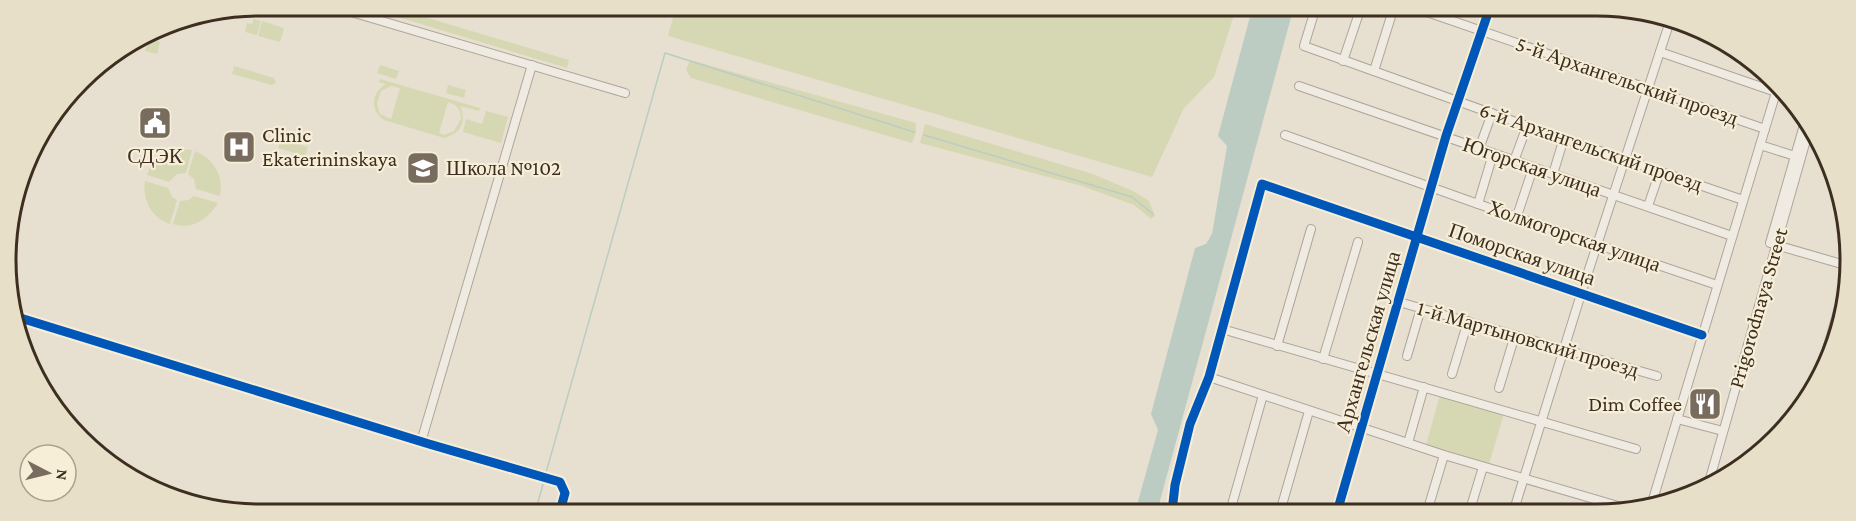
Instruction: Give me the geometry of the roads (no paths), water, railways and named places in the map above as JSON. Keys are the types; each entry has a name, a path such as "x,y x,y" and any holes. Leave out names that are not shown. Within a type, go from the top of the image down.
{"street":[{"path":"365,16 625,93"},
{"name":"6-й Архангельский проезд","path":"1313,16 1304,46 1743,200"},
{"path":"1343,61 1358,16"},
{"path":"1374,71 1390,16"},
{"name":"5-й Архангельский проезд","path":"1439,16 1765,129"},
{"name":"Архангельская улица","path":"1339,504 1446,136 1487,16"},
{"path":"1516,504 1624,158 1668,27"},
{"path":"1660,52 1768,88"},
{"path":"421,442 532,65"},
{"name":"Югорская улица","path":"1299,86 1732,236"},
{"path":"1654,497 1775,96"},
{"path":"1479,149 1492,113"},
{"path":"1514,160 1527,126"},
{"path":"1802,131 1773,244 1840,263"},
{"name":"Холмогорская улица","path":"1285,135 1478,204 1717,285"},
{"path":"1553,174 1564,138"},
{"name":"Prigorodnaya Street","path":"1711,475 1773,244 1806,138"},
{"path":"1760,145 1795,156"},
{"path":"1478,204 1493,154"},
{"path":"1517,216 1533,168"},
{"path":"1648,206 1660,171"},
{"name":"Поморская улица","path":"1222,330 1262,184 1702,335"},
{"path":"1277,346 1311,229"},
{"path":"1323,359 1358,242"},
{"name":"1-й Мартыновский проезд","path":"1399,302 1657,376"},
{"path":"1407,356 1421,308"},
{"path":"24,319 421,442 560,482 565,494 562,504"},
{"path":"1452,374 1468,321"},
{"path":"1173,504 1175,485 1190,424 1209,377 1222,330 1636,449"},
{"path":"1499,388 1515,335"},
{"path":"1209,377 1443,455 1612,504"},
{"path":"1408,443 1424,387"},
{"path":"1232,504 1263,395"},
{"path":"1282,504 1309,411"},
{"path":"1677,419 1723,431"},
{"path":"1429,504 1443,455"},
{"path":"1472,504 1483,466"}],"waterway":[{"path":"545,476 665,53 914,132"},
{"path":"924,135 1132,197 1153,214"},
{"path":"537,504 544,481"}],"place":[{"name":"СДЭК","path":"155,123"},
{"name":"Clinic Ekaterininskaya","path":"239,147"},
{"name":"Школа №102","path":"423,168"},
{"name":"Dim Coffee","path":"1705,404"}]}
